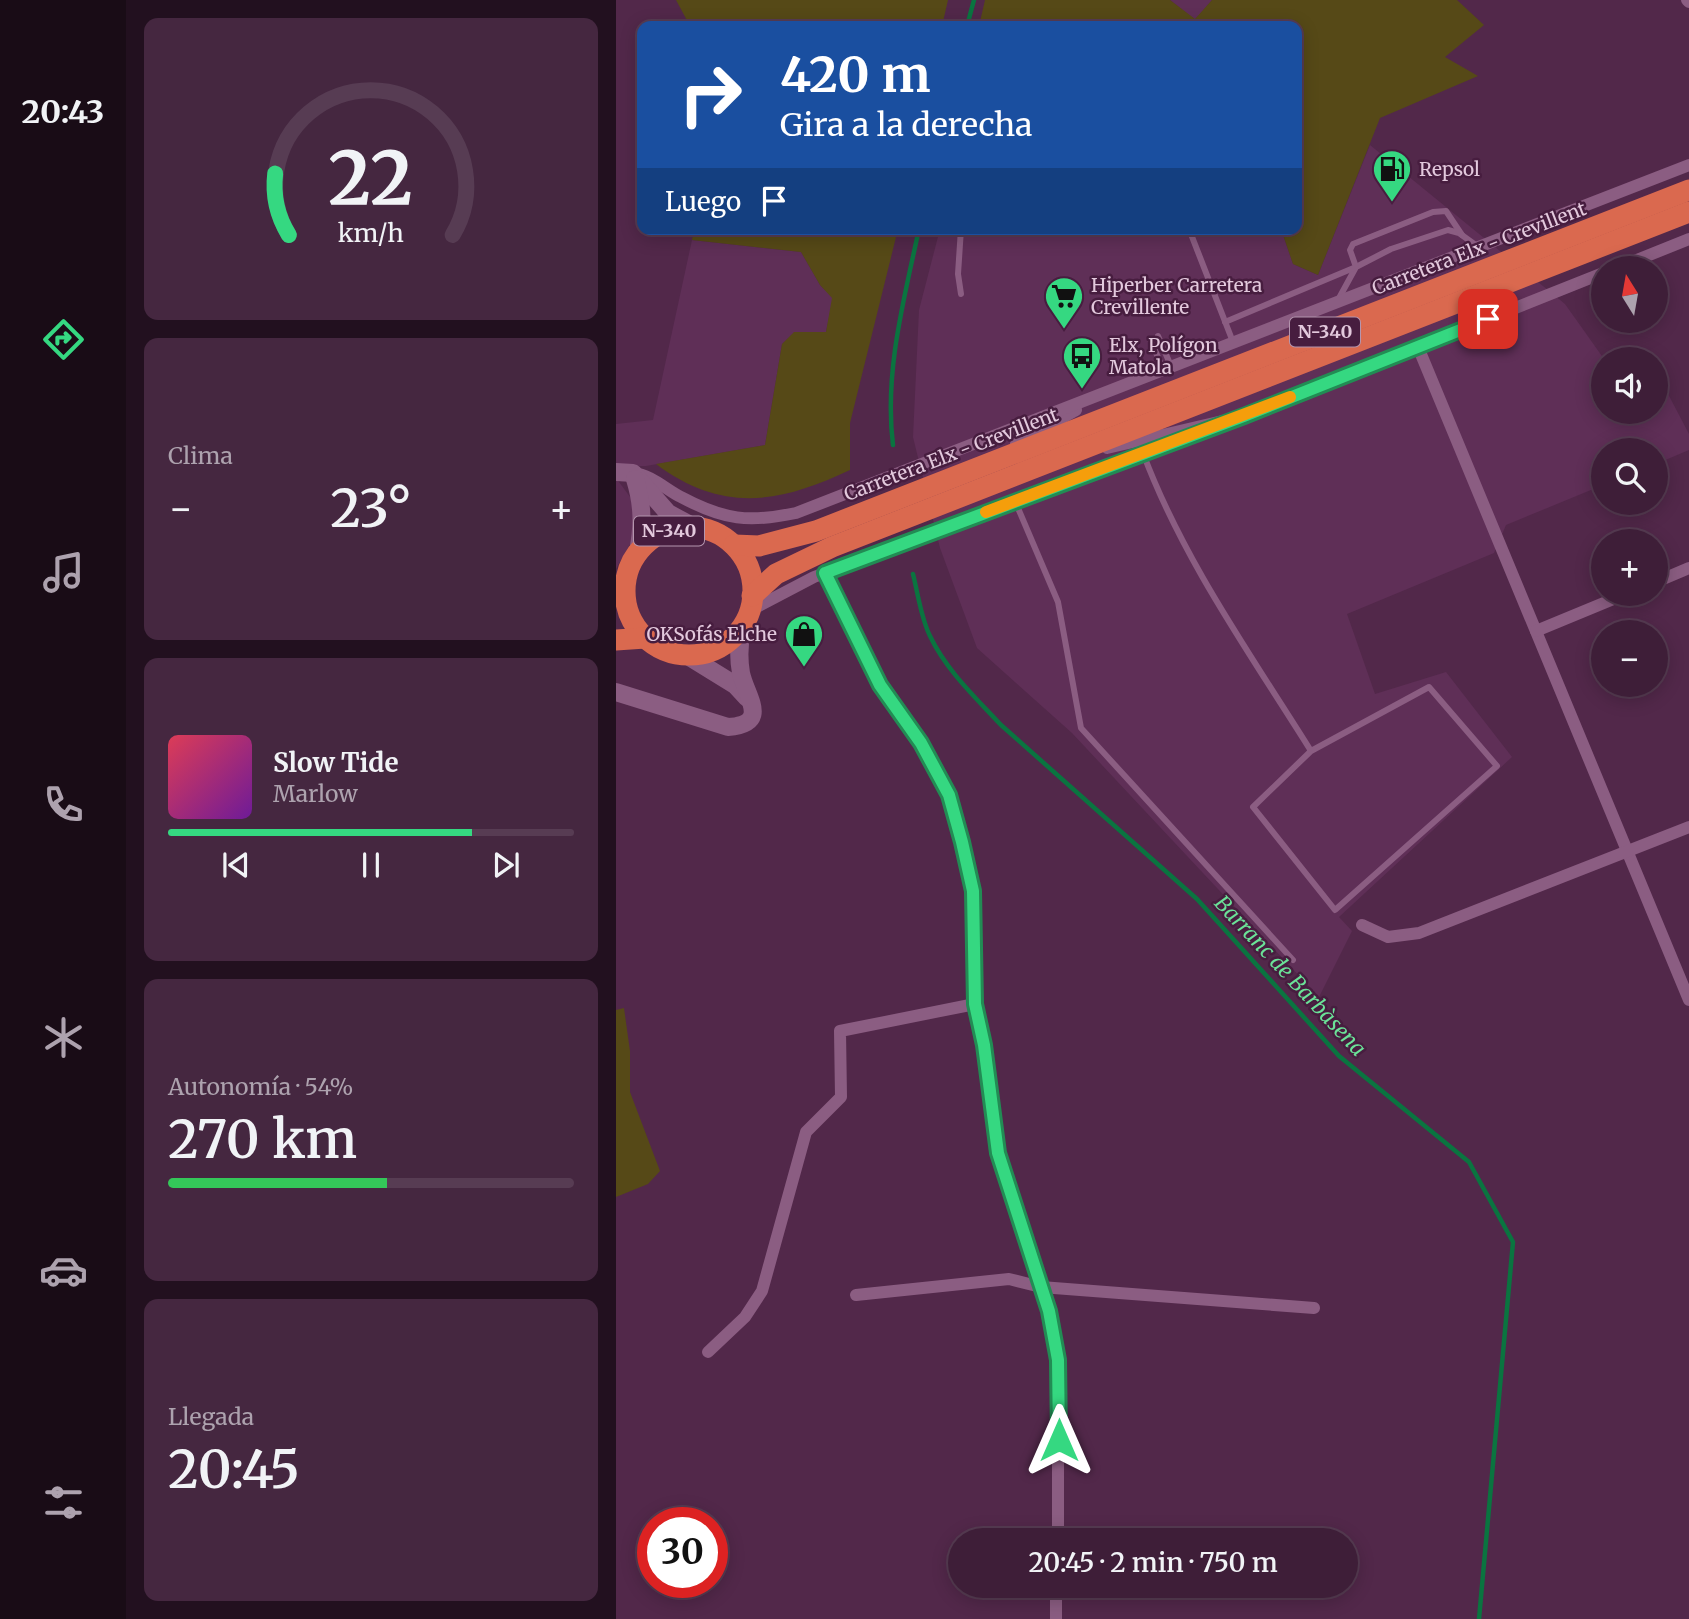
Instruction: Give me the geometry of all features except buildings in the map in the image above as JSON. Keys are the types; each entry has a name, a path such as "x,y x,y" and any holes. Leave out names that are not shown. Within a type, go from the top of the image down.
{"highway":[{"name":"Carretera Elx - Crevillent","path":"734,545 760,546 786,540 1689,190"},
{"name":"N-340","path":"688,656 719,649 776,574 800,560 1689,212"},
{"name":"N-340","path":"645,638 629,616 621,586 638,552 651,539 675,528 694,527 716,533 734,545"},
{"path":"734,545 747,562 753,585 749,611"},
{"path":"616,640 645,638 653,645 688,656"}],"street":[{"path":"624,473 644,474 681,497 735,518 760,520 796,513 1689,165"},
{"path":"1647,256 1689,239"},
{"path":"616,692 728,727 742,726 751,719 751,703 742,676 738,651 749,611 825,573 1244,416 1591,278"},
{"path":"1418,346 1689,1000"},
{"path":"962,474 1116,388"},
{"path":"1046,463 1244,416"},
{"path":"624,473 668,513 694,527"},
{"path":"624,473 641,500 643,525 638,552"},
{"path":"1668,577 1689,568"},
{"path":"825,573 880,685 921,743 949,795 973,891 975,1004 984,1045 998,1153 1041,1287 1058,1360 1058,1528"},
{"path":"1536,631 1597,606"},
{"path":"688,656 735,685 751,703"},
{"path":"1362,925 1388,936 1419,933 1689,827"},
{"path":"708,1352 745,1317 762,1291 806,1132 841,1097 840,1031 975,1004"},
{"path":"856,1295 1009,1279 1041,1287 1314,1308"},
{"path":"1056,1598 1056,1619"}],"lane":[{"path":"1336,302 1356,267 1350,250 1353,244 1433,212 1446,211 1462,235"},
{"path":"1225,322 1427,236 1448,230 1462,235 1479,247"},
{"path":"961,235 958,274 961,294"},
{"path":"1191,235 1233,342"},
{"path":"1158,336 1167,368"},
{"path":"1150,339 1167,368"},
{"path":"1143,453 1152,479 1205,581 1311,751"},
{"path":"1015,501 1058,602 1081,728 1293,960"},
{"path":"1429,687 1497,766 1335,910 1253,807 1311,751 1429,687"}],"shaded area":[{"path":"676,0 948,0 943,21 687,21"},
{"path":"985,0 1170,0 1195,19 1212,0 1457,0 1484,25 1445,57 1478,76 1380,118 1318,275 1293,264 1283,235 1302,235 1302,21 980,21"},
{"path":"1170,0 1212,0 1195,20"},
{"path":"1370,145 1565,304 1595,347 1591,347 1591,424 1668,424 1668,394 1689,434 1689,450 1668,459 1668,438 1591,438 1591,490 1506,525 1494,553 1347,614 1375,694 1446,672 1512,757 1339,917 1352,931 1319,997 1072,733 977,648 940,548 913,437 919,310 938,235 1283,235 1293,264 1318,275"},
{"path":"693,235 897,235 850,423 850,470 800,490 752,498 728,497 705,491 656,464 765,445 782,344 794,332 826,332 832,298 820,285 801,252 692,240"},
{"path":"692,240 801,252 820,285 833,298 826,332 795,332 782,344 765,445 646,466 616,466 616,424 653,420"},
{"path":"616,478 639,509 633,539 616,569"},
{"path":"624,1008 630,1051 630,1092 660,1171 648,1184 616,1197 616,1010"}],"waterway":[{"name":"Barranc de Barbàsena","path":"968,21 974,0"},
{"name":"Barranc de Barbàsena","path":"893,445 893,363 918,235"},
{"name":"Barranc de Barbàsena","path":"913,574 930,636 944,660 972,694 1001,725 1197,899 1339,1056 1469,1162 1513,1242 1479,1619"}],"slow traffic":[{"path":"986,512 1290,397"}],"place":[{"name":"Repsol","path":"1392,203"},
{"name":"Hiperber Carretera Crevillente","path":"1064,330"},
{"name":"Elx, Polígon Matola","path":"1082,390"},
{"name":"OKSofás Elche","path":"804,668"}],"route":[{"path":"1059,1440 1058,1360 1049,1311 998,1153 984,1045 975,1004 973,891 962,842 949,795 921,743 880,685 825,573 1244,416 1488,319"}]}
